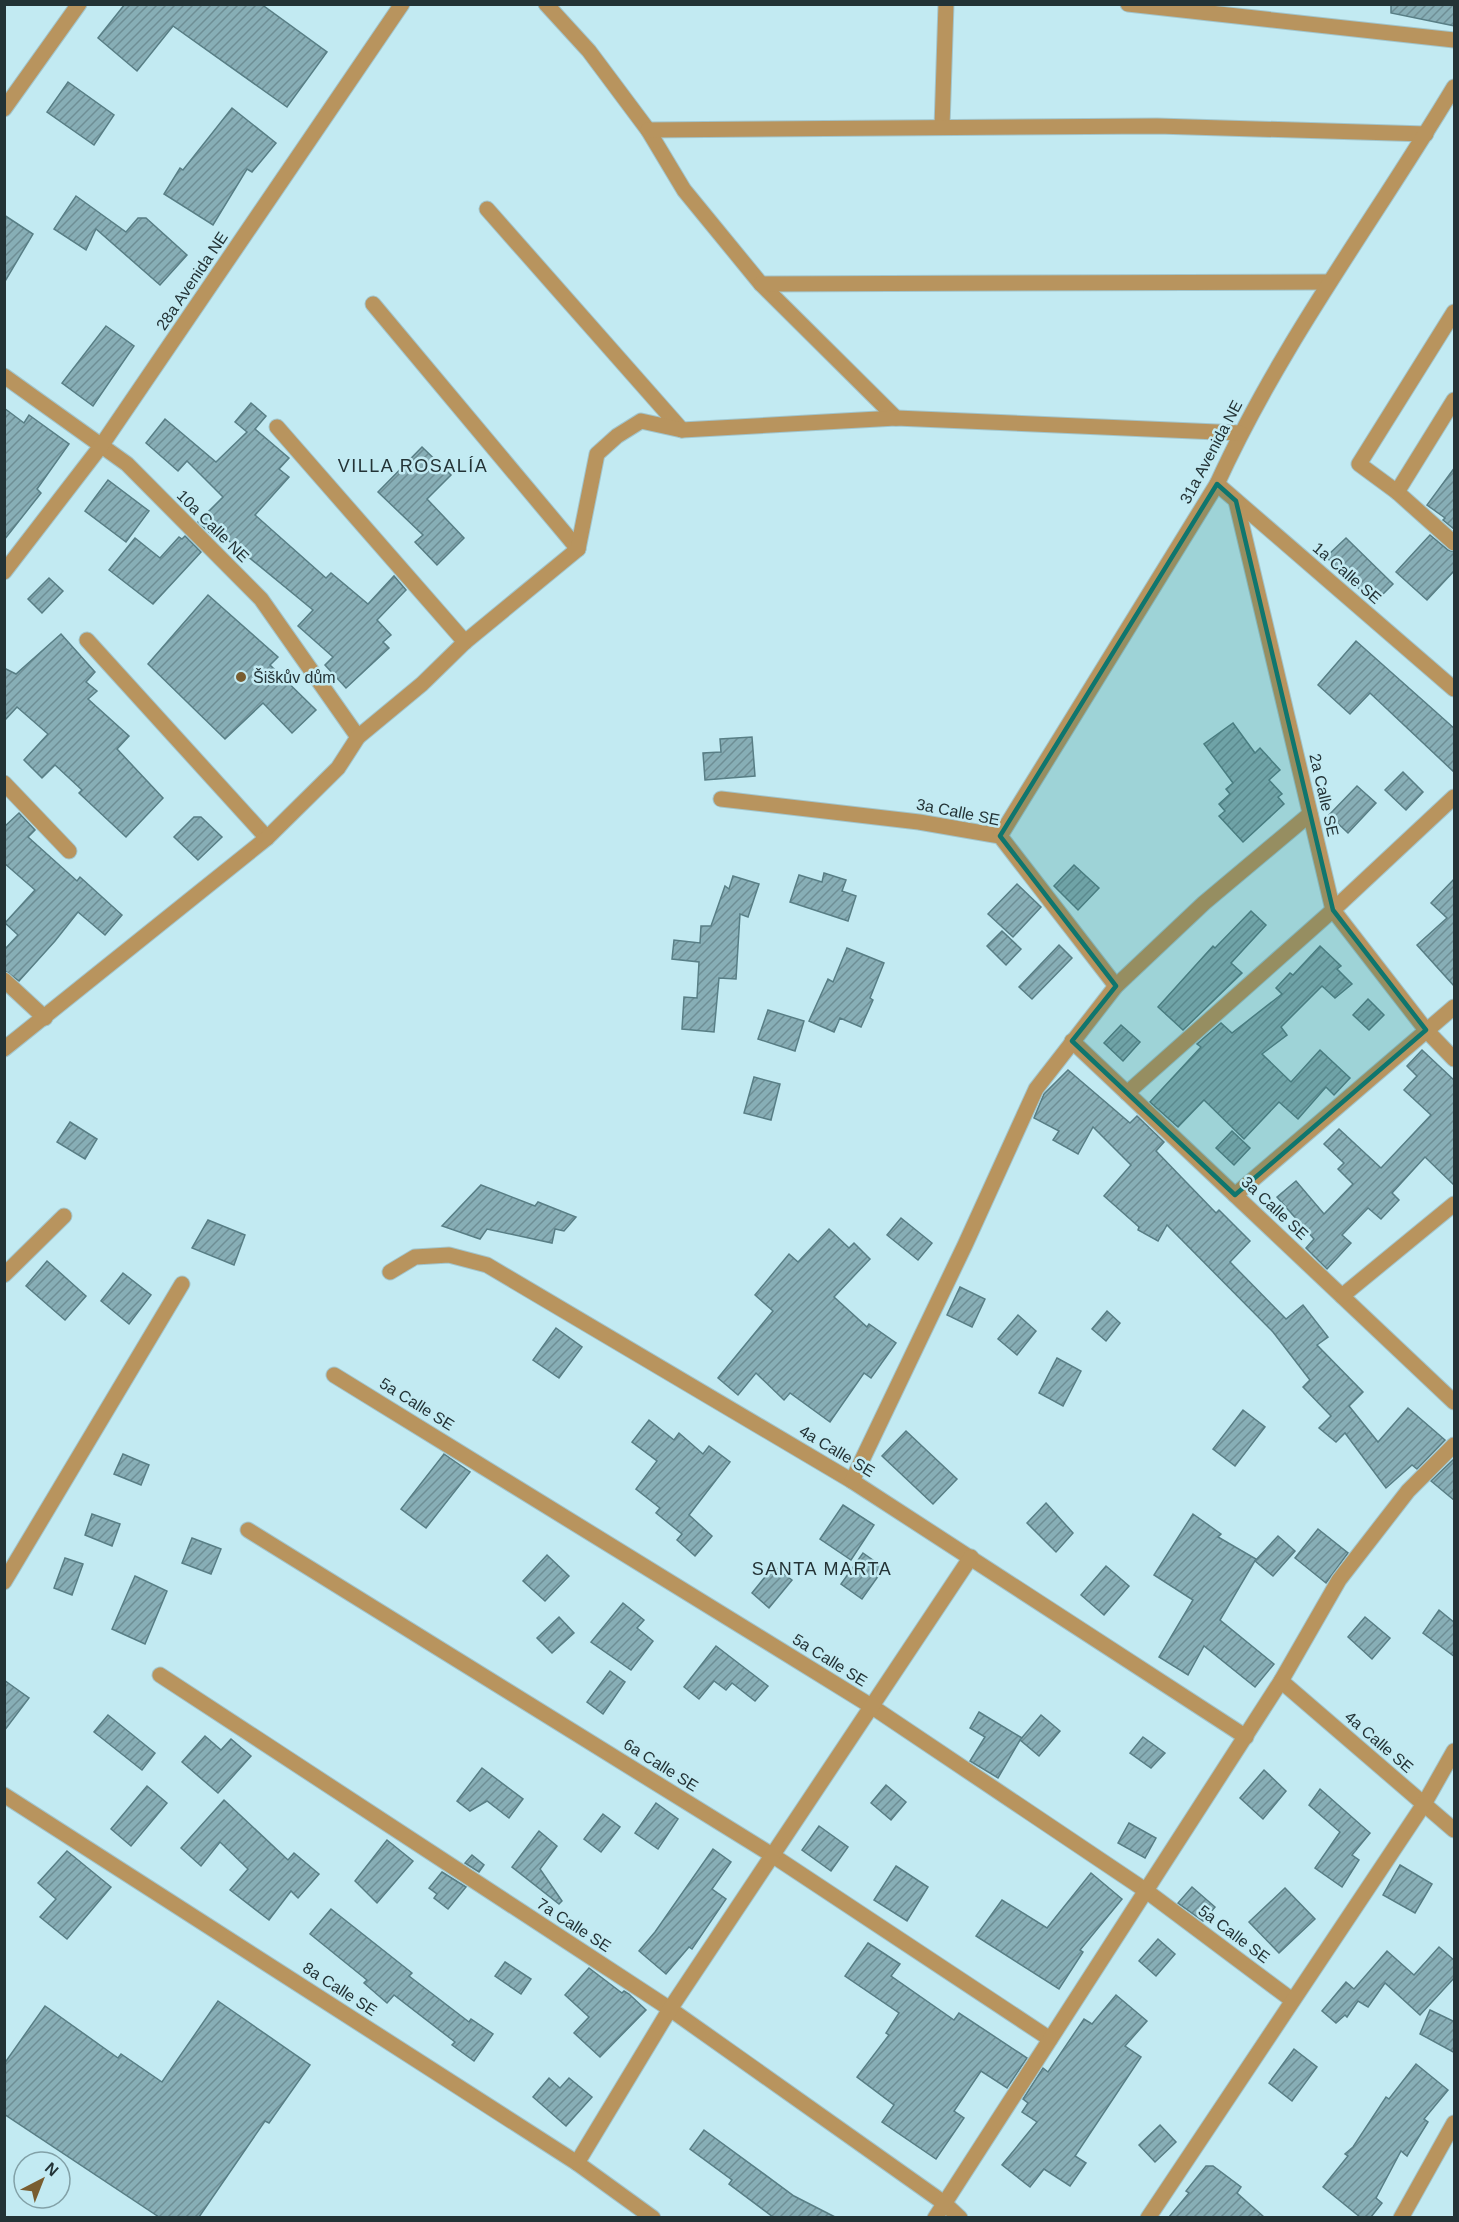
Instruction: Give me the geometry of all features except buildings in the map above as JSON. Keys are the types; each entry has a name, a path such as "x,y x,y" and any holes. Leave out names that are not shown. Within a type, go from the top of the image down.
{"street":[{"path":"4,109 79,4"},
{"name":"28a Avenida NE","path":"4,572 101,446 402,4"},
{"path":"546,4 589,51 648,130 684,190 761,284 896,418"},
{"path":"942,128 946,4"},
{"path":"1128,4 1455,40"},
{"name":"31a Avenida NE","path":"1000,837 1217,484 1240,433 1328,282 1455,87"},
{"path":"648,130 1157,126 1426,134"},
{"path":"487,209 682,430"},
{"path":"761,284 1328,282"},
{"path":"373,304 578,549"},
{"path":"1455,312 1359,464 1397,492 1455,543"},
{"name":"10a Calle NE","path":"4,376 127,464 261,600 358,737"},
{"path":"1397,492 1455,400"},
{"path":"4,1049 267,838 338,768 358,737 422,684 465,642 578,549 597,454 617,436 641,421 682,430 896,418 1240,433"},
{"path":"277,427 465,642"},
{"name":"1a Calle SE","path":"1217,484 1455,689"},
{"name":"2a Calle SE","path":"1236,501 1333,910 1426,1030 1455,1059"},
{"path":"87,640 267,838"},
{"path":"4,783 69,851"},
{"path":"1127,1093 1333,910 1455,797"},
{"name":"3a Calle SE","path":"721,799 919,822 1000,837 1116,986"},
{"path":"852,1481 965,1245 1036,1089 1116,986 1204,903 1310,814"},
{"path":"4,980 45,1018"},
{"path":"1235,1195 1455,1007"},
{"name":"3a Calle SE","path":"1072,1041 1455,1402"},
{"path":"1342,1296 1455,1204"},
{"path":"4,1275 64,1216"},
{"name":"4a Calle SE","path":"390,1272 415,1257 449,1255 487,1265 852,1481 1246,1737"},
{"path":"4,1582 182,1284"},
{"name":"5a Calle SE","path":"334,1375 871,1706 1145,1890 1292,2000"},
{"path":"935,2217 1246,1737 1339,1580 1408,1491 1455,1445"},
{"name":"6a Calle SE","path":"248,1530 772,1855 1050,2040"},
{"path":"577,2163 670,2009 971,1557"},
{"name":"7a Calle SE","path":"160,1676 670,2009 944,2203 960,2217"},
{"name":"4a Calle SE","path":"1281,1681 1455,1830"},
{"path":"1148,2217 1424,1804 1455,1751"},
{"name":"8a Calle SE","path":"4,1795 577,2163 653,2217"},
{"path":"1401,2217 1455,2123"}],"highlighted area":[{"path":"1217,484 1236,501 1333,910 1426,1030 1235,1195 1072,1041 1116,986 1000,836"}],"place":[{"name":"Šiškův dům","path":"241,677"}],"district":[{"name":"VILLA ROSALÍA","path":"413,466"},
{"name":"SANTA MARTA","path":"822,1569"}]}
